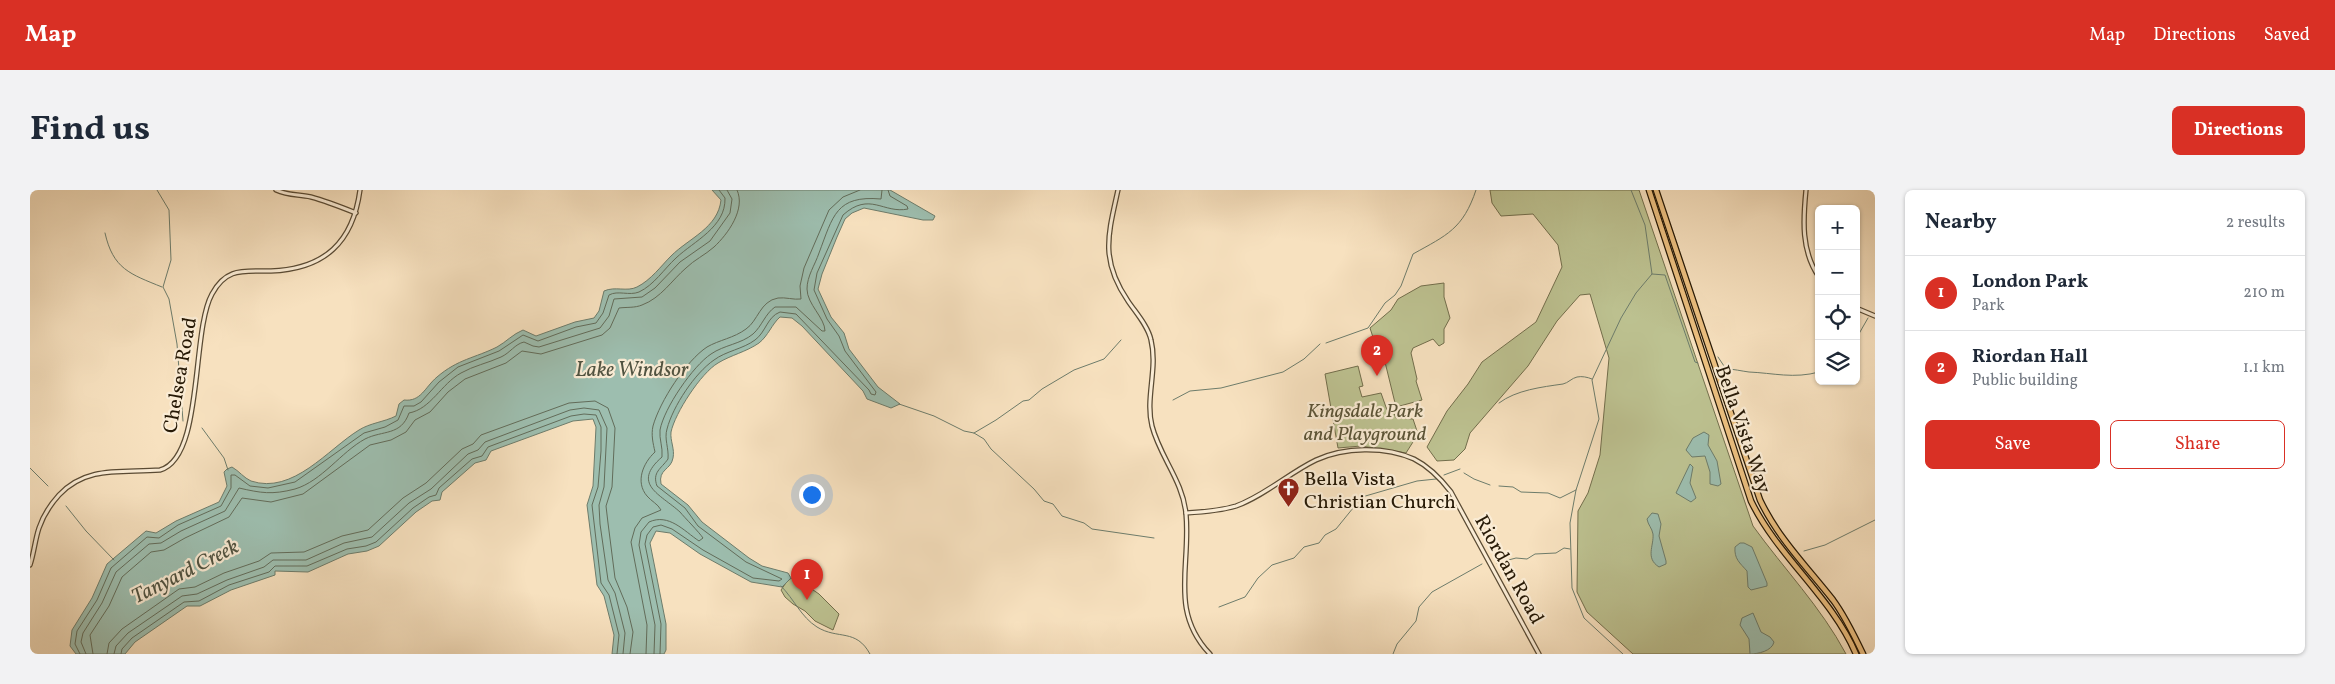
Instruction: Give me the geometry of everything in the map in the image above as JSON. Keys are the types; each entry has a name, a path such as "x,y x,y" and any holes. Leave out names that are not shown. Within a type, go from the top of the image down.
{"main road":[{"name":"Bella Vista Way","path":"1649,190 1751,501 1773,540 1833,614 1856,654"},
{"name":"Bella Vista Way","path":"1656,190 1760,500 1771,523 1833,601 1847,622 1863,654"}],"street":[{"path":"276,190 291,196 308,196 356,213"},
{"name":"Chelsea Road","path":"30,565 40,527 46,513 52,503 71,484 90,474 100,472 160,470 167,468 177,458 186,436 194,404 202,324 210,297 220,282 236,272 286,269 327,255 336,248 348,232 356,213 360,190"},
{"path":"1118,190 1109,234 1111,272 1118,287 1148,331 1151,340 1154,364 1150,413 1152,426 1177,479 1186,513 1185,598 1188,620 1198,639 1210,654"},
{"path":"1806,190 1804,235 1810,260 1815,270"},
{"path":"1860,310 1875,316"},
{"name":"Riordan Road","path":"1186,513 1210,511 1236,505 1318,459 1337,453 1372,451 1414,459 1441,479 1451,492 1539,654"}],"green space":[{"path":"1490,190 1639,190 1753,526 1814,604 1846,654 1633,654 1587,612 1577,592 1578,511 1588,493 1600,455 1609,358 1590,294 1580,295 1557,321 1528,366 1470,433 1465,449 1454,460 1437,461 1427,447 1447,411 1482,362 1536,322 1562,267 1558,245 1533,214 1501,216 1492,203"},
{"path":"1444,283 1444,297 1450,318 1444,329 1444,343 1439,346 1433,339 1413,348 1411,353 1416,381 1422,400 1396,407 1384,358 1379,356 1370,328 1391,310 1398,299 1421,286"},
{"name":"Kingsdale Park and Playground","path":"1358,366 1363,386 1359,387 1362,397 1381,393 1387,410 1392,409 1396,418 1413,419 1418,434 1406,453 1361,446 1338,448 1325,374"},
{"path":"794,577 819,594 839,614 833,630 815,621 805,611 785,597 781,590 788,580"}],"water":[{"name":"Lake Windsor","path":"712,190 890,190 935,216 933,220 923,220 864,208 852,213 845,219 822,274 818,289 831,317 844,333 849,349 878,387 900,404 891,408 867,399 863,391 802,326 792,318 780,317 759,343 723,360 704,375 683,404 673,424 671,435 673,458 670,465 661,475 661,484 688,505 702,522 749,558 762,566 788,573 791,578 782,587 751,582 700,554 670,533 656,531 650,543 666,624 666,650 664,654 612,654 614,635 604,596 597,585 587,505 593,486 596,427 593,419 573,421 491,451 486,460 475,463 442,492 440,500 432,501 416,512 379,546 367,551 348,554 308,572 275,571 275,575 231,590 200,606 187,606 135,642 125,654 76,654 70,646 72,630 92,598 107,564 146,531 156,533 176,521 219,502 227,486 224,472 227,469 232,467 251,481 266,484 281,482 309,468 359,430 396,416 399,404 404,400 415,399 437,377 452,366 497,347 523,330 536,336 575,322 594,318 599,311 604,291 633,288 642,284 671,256 709,225 719,210 721,200"},
{"path":"1704,432 1709,435 1708,445 1717,461 1721,484 1718,486 1710,484 1710,472 1705,456 1692,457 1686,450 1693,438"},
{"path":"1690,464 1693,467 1690,483 1696,498 1691,502 1676,493"},
{"path":"1652,513 1658,514 1661,524 1659,536 1666,561 1666,564 1659,567 1652,560 1651,556 1653,534 1647,519"},
{"path":"1740,543 1752,547 1767,586 1751,590 1748,587 1747,571 1735,555 1735,547"},
{"path":"1753,613 1761,632 1770,637 1774,642 1768,650 1750,654 1749,639 1740,625 1742,618"}],"waterway":[{"path":"157,190 169,210 171,260 163,287 169,299 177,344 183,421"},
{"path":"1326,343 1368,328 1385,303 1395,295 1401,286 1413,254 1452,230 1465,214 1476,190"},
{"path":"1623,654 1584,618 1572,588 1570,523 1576,490 1599,419 1592,380 1621,318 1636,293 1652,274 1645,225 1631,190"},
{"path":"105,233 113,255 125,269 162,287"},
{"path":"1652,274 1665,275 1695,362 1698,363"},
{"path":"1860,332 1868,318"},
{"path":"974,433 1074,370 1104,359 1121,340"},
{"path":"1173,400 1190,391 1221,388 1283,372 1304,359 1320,344"},
{"path":"1718,357 1726,369 1792,375 1815,373"},
{"path":"1499,403 1521,392 1567,383 1573,378 1584,377 1592,379"},
{"path":"899,404 934,416 984,439 991,449 1034,489 1044,501 1053,504 1062,516 1084,523 1092,529 1154,538"},
{"path":"202,428 224,458 228,470"},
{"path":"30,468 48,486"},
{"path":"1444,475 1460,469"},
{"path":"1464,473 1490,485"},
{"path":"1219,607 1245,597 1258,578 1272,565 1294,558 1304,547 1319,543 1325,535 1336,529 1362,497 1417,481 1436,479"},
{"path":"1499,486 1513,487 1521,492 1548,493 1560,498 1576,490"},
{"path":"66,506 86,531 114,560"},
{"path":"1804,551 1825,545 1875,520"},
{"path":"1497,563 1516,558 1527,559 1535,554 1556,553 1564,548 1570,549"},
{"path":"1393,654 1397,644 1416,621 1419,607 1432,592 1482,564"},
{"path":"781,586 811,623 825,631 853,637 865,646 870,654"}],"place":[{"name":"Riordan Hall","path":"1377,376"},
{"name":"Bella Vista Christian Church","path":"1288,508"},
{"name":"London Park","path":"807,600"}],"water label":[{"name":"Tanyard Creek","path":"185,571"}]}
